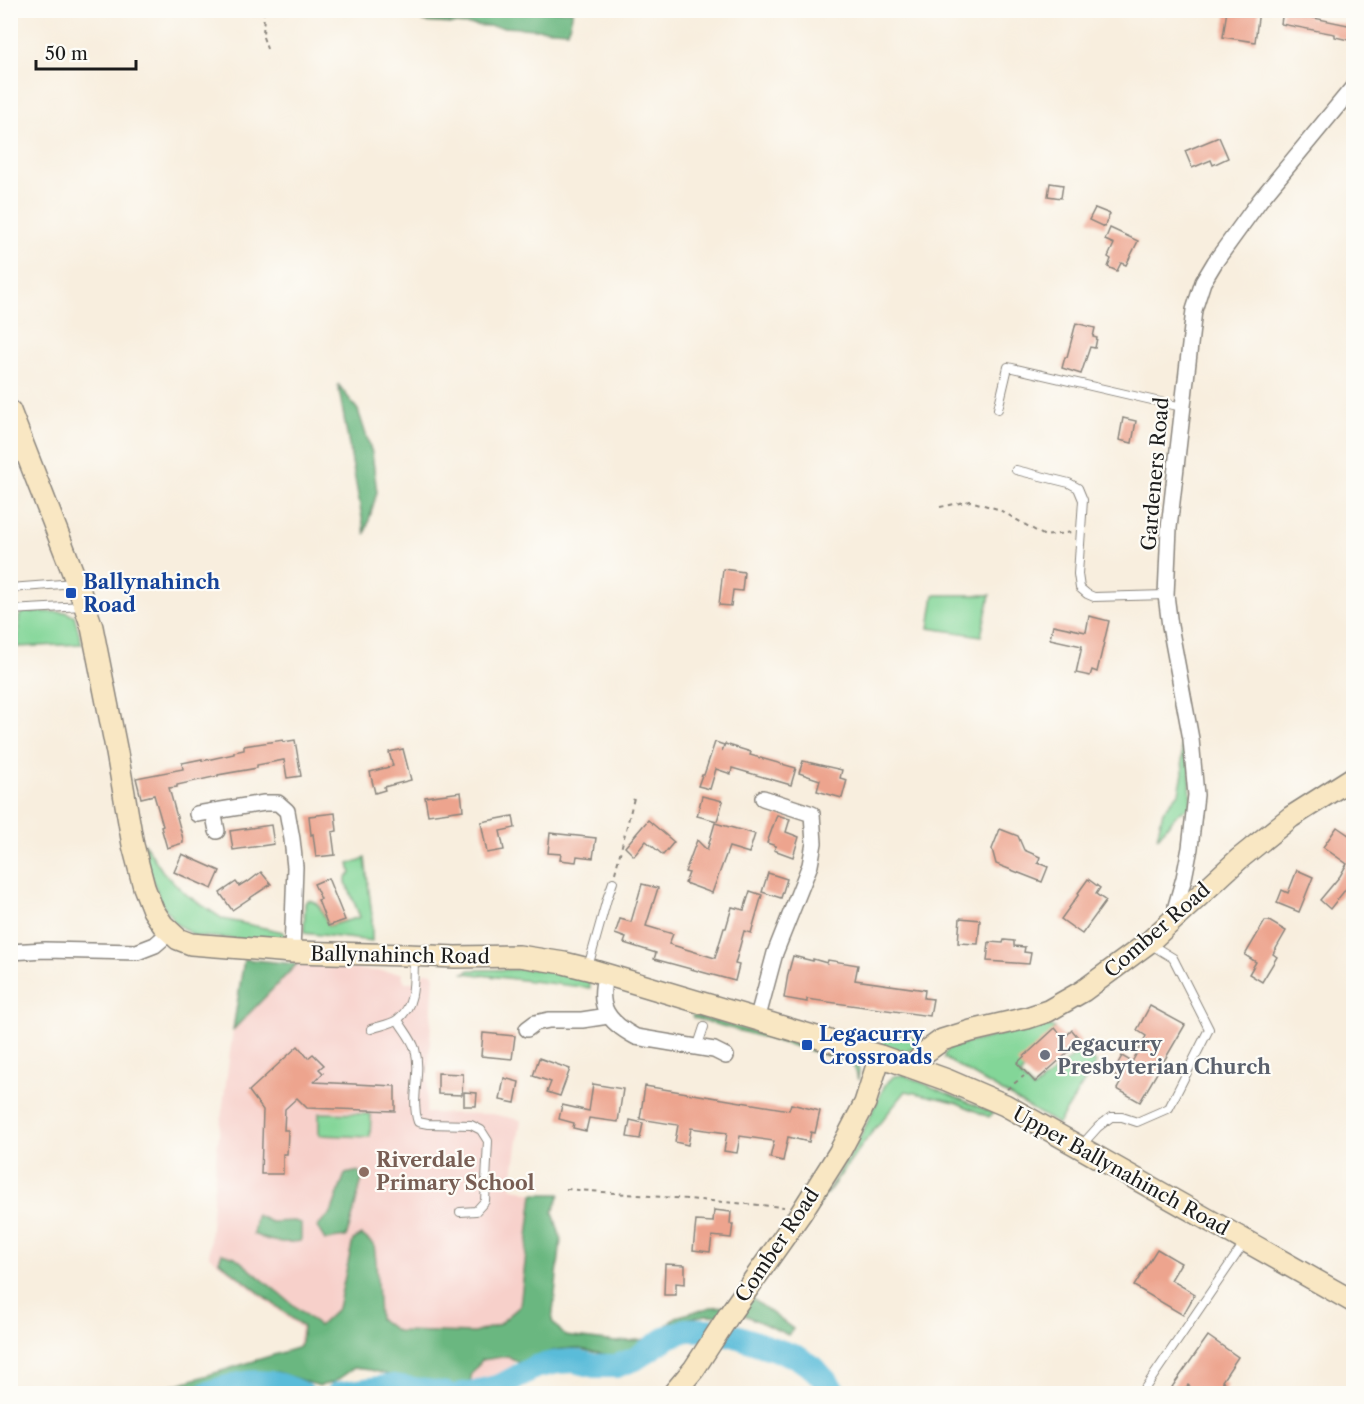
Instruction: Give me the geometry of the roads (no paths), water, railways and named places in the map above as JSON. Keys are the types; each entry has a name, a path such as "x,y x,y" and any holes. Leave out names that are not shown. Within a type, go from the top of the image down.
{"street":[{"name":"Gardeners Road","path":"1180,913 1176,906 1190,848 1196,795 1191,739 1170,626 1167,595 1169,528 1194,310 1203,282 1215,262 1257,203 1353,86"},
{"name":"Ballynahinch Road","path":"10,411 92,627 133,845 144,887 153,910 163,925 178,939 191,944 292,952 455,957 519,956 564,963 880,1056"},
{"name":"Comber Road","path":"915,1068 924,1053 942,1040 1048,1011 1083,991 1149,943 1239,859 1290,817 1353,777"},
{"path":"757,1020 775,953 810,865 814,843 812,814 763,798"},
{"path":"197,814 278,802 286,811 295,867 292,952"},
{"path":"213,811 217,831"},
{"path":"10,952 45,950 137,952 155,945 170,932"},
{"path":"597,972 603,984 606,1012 613,1023 636,1037 714,1050 726,1056"},
{"path":"527,1029 535,1023 549,1020 582,1020 608,1016"},
{"name":"Comber Road","path":"673,1394 694,1369 731,1312 804,1209 839,1153 865,1103 880,1056"},
{"name":"Upper Ballynahinch Road","path":"880,1056 1005,1105 1353,1302"}],"lane":[{"path":"998,409 1008,367 1182,407"},
{"path":"1016,470 1069,483 1078,488 1083,500 1078,574 1080,588 1087,594 1094,597 1167,595"},
{"path":"10,588 77,583"},
{"path":"10,610 85,606"},
{"path":"597,972 607,900 613,882"},
{"path":"1080,1147 1098,1127 1111,1117 1122,1117 1137,1122 1169,1108 1209,1029 1173,957 1149,943"},
{"path":"372,1029 398,1020 407,1008 413,994 414,955"},
{"path":"398,1020 415,1049 417,1066 415,1114 418,1122 471,1125 481,1130 488,1140 485,1201 476,1211 460,1212"},
{"path":"697,1048 704,1027"},
{"path":"1141,1394 1246,1241"}],"waterway":[{"path":"462,1394 500,1386 535,1367 558,1362 574,1361 595,1366 616,1366 635,1359 668,1337 686,1330 709,1330 733,1335 797,1357 813,1368 836,1394"},
{"path":"206,1394 233,1385 252,1382 280,1385 303,1394"},
{"path":"338,1394 394,1386 448,1394"}],"place":[{"name":"Ballynahinch Road","path":"71,593"},
{"name":"Legacurry Crossroads","path":"807,1045"},
{"name":"Legacurry Presbyterian Church","path":"1045,1055"},
{"name":"Riverdale Primary School","path":"364,1172"}]}
